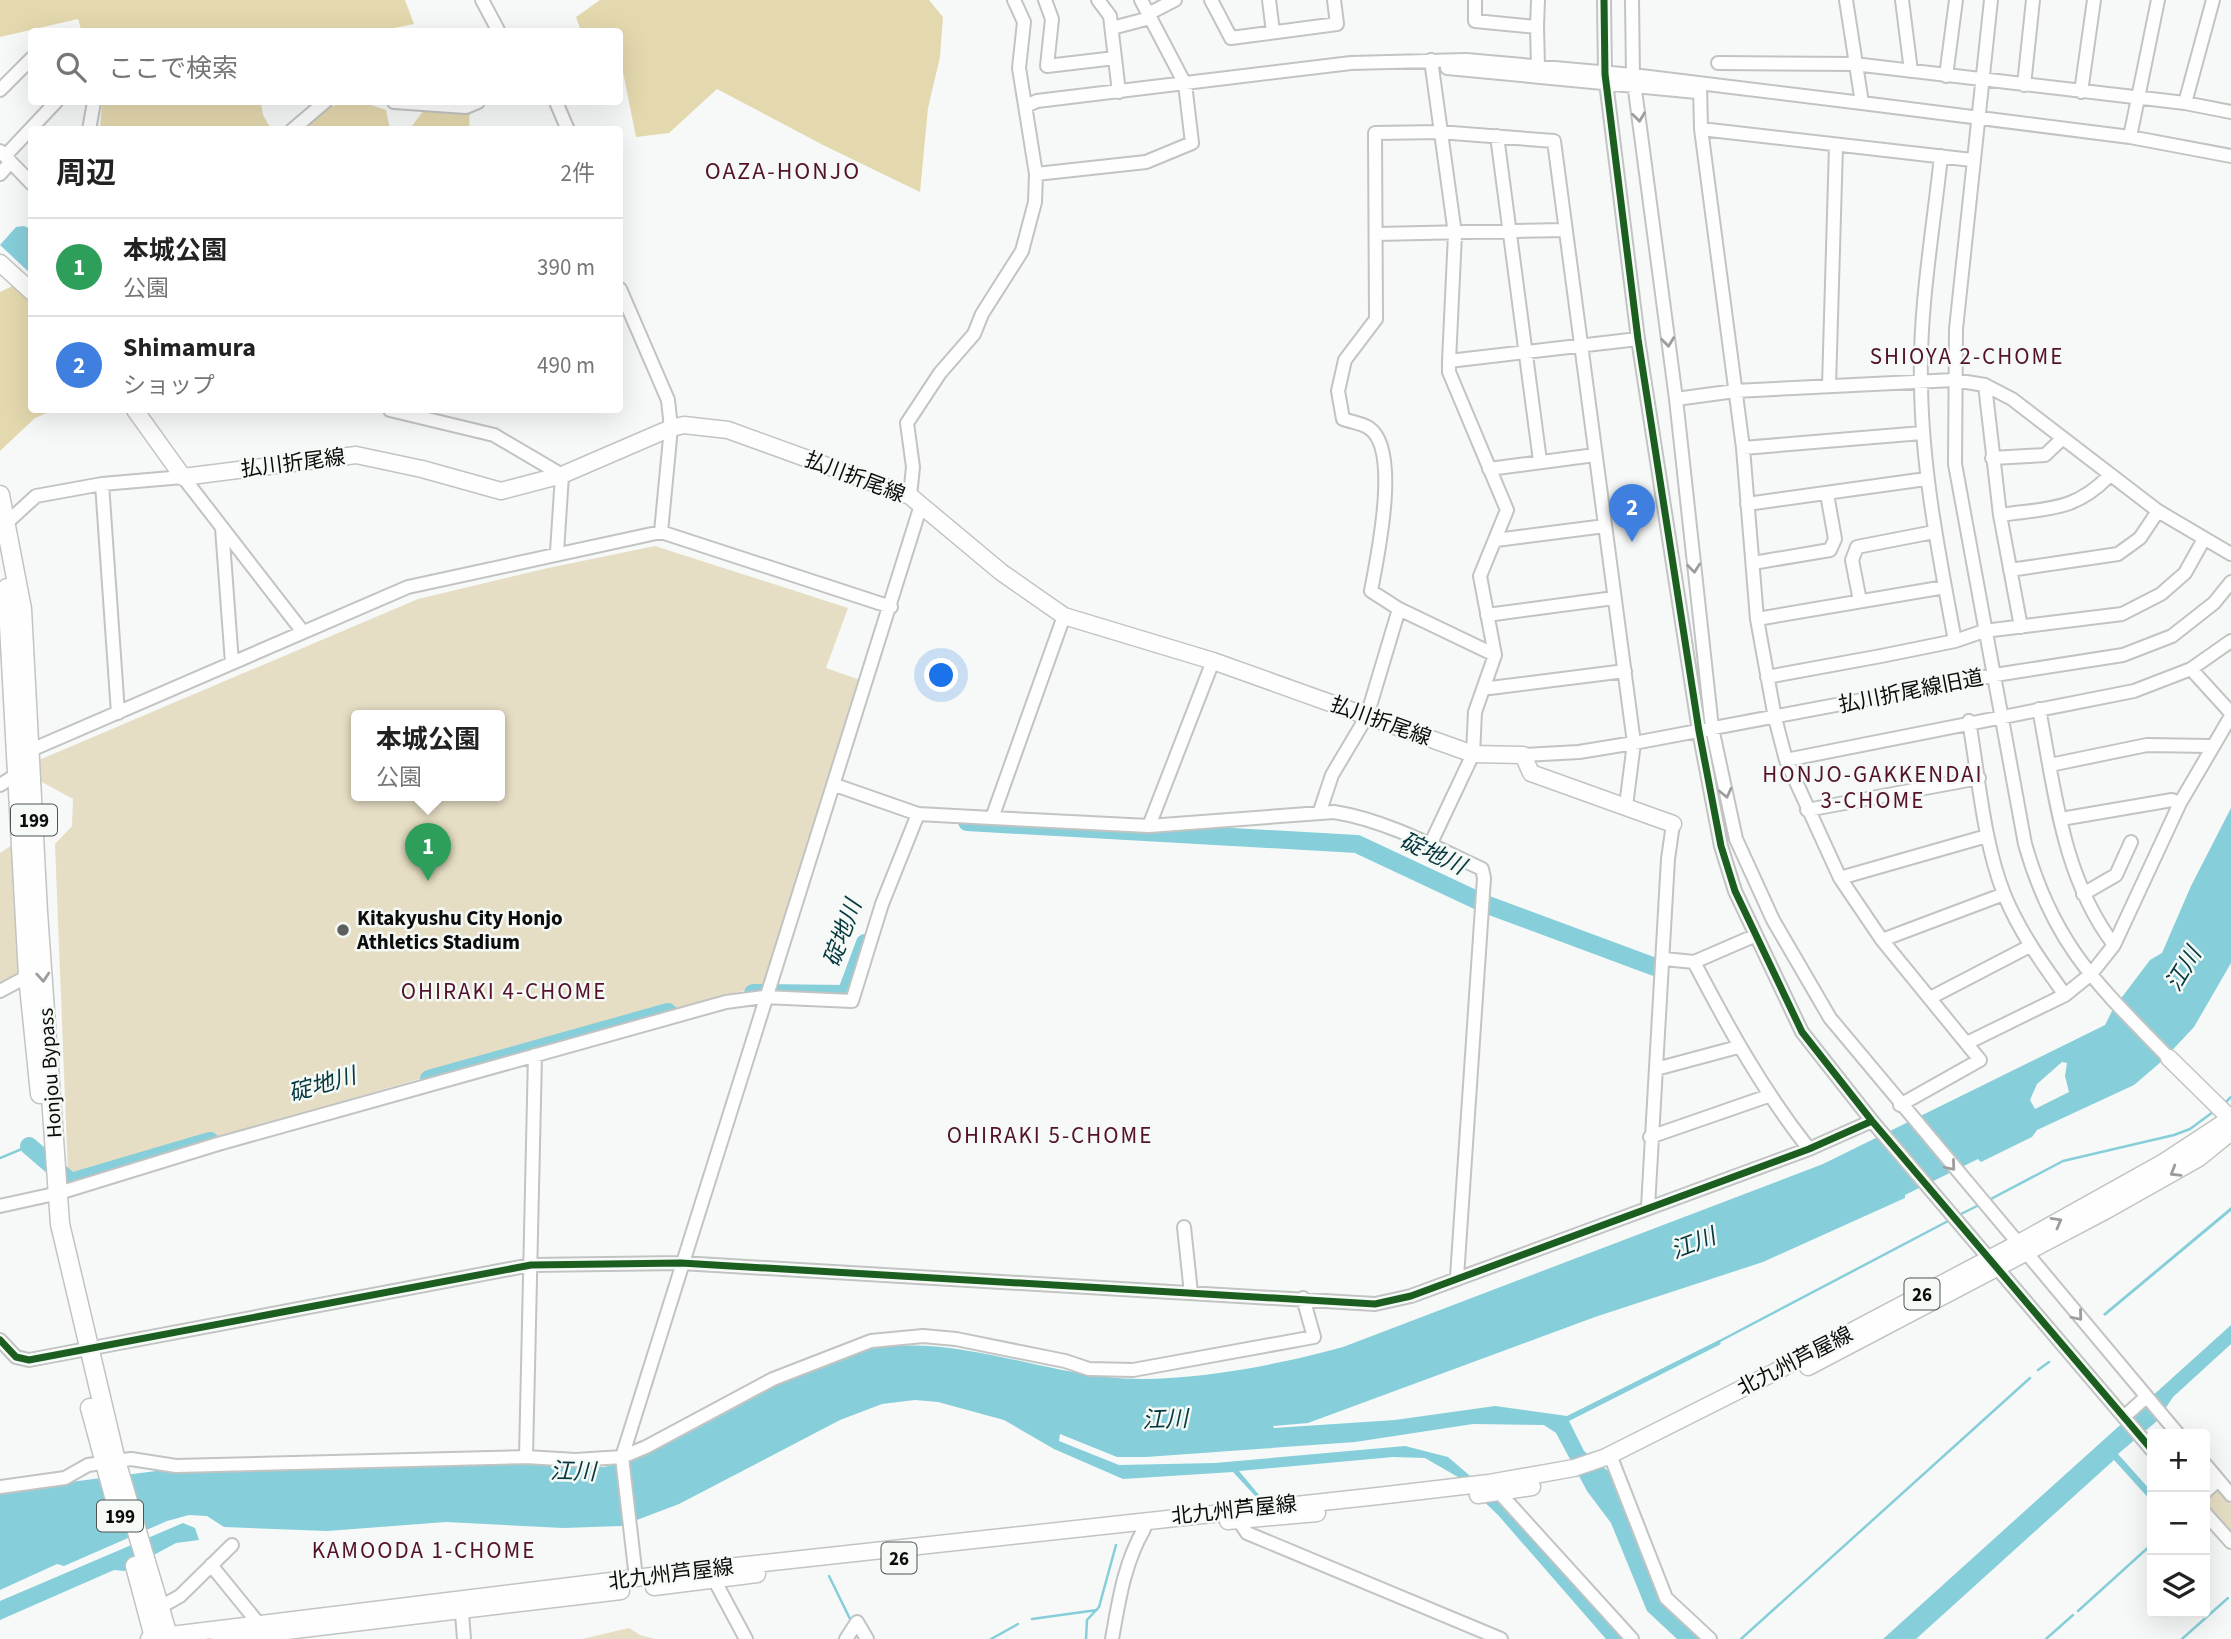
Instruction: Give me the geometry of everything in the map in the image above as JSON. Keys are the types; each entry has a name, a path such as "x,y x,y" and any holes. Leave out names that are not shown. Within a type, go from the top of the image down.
{"highway":[{"name":"Honjou Bypass","path":"0,495 22,610 50,1149 47,1169 60,1224 81,1348 108,1463 141,1566 159,1638"},
{"name":"Honjou Bypass","path":"0,543 10,610 28,976 54,1194"}],"main road":[{"path":"0,263 28,288"},
{"path":"137,413 183,477"},
{"name":"払川折尾線","path":"183,477 356,455 422,469 501,491 562,475 671,428 684,425 728,430 915,500 1001,572 1064,616 1213,661 1474,754 1523,755"},
{"path":"1523,755 1531,773 1673,824"},
{"path":"2168,1057 2231,1118"},
{"name":"北九州芦屋線","path":"2022,1249 2173,1157 2231,1118"},
{"name":"北九州芦屋線","path":"220,1639 710,1574 1495,1488 1576,1473 1610,1460 2171,1174 2231,1132"},
{"name":"北九州芦屋線","path":"461,1605 636,1578 710,1574 1144,1529 1235,1515"},
{"name":"北九州芦屋線","path":"159,1638 263,1632"}],"street":[{"path":"482,0 497,28"},
{"path":"636,1578 622,1457 764,997 891,607 915,500 914,467 907,423 940,373 974,334 982,314 1022,251 1035,202 1036,174 1019,68 1024,22 1014,0"},
{"path":"1045,0 1052,19 1047,66 1115,58"},
{"path":"1098,0 1110,16 1119,92"},
{"path":"1036,174 1146,162 1192,143 1186,87 1141,0"},
{"path":"1112,28 1149,16 1175,0"},
{"path":"1210,0 1231,38 1337,24 1334,0"},
{"path":"1269,0 1273,32"},
{"path":"1475,0 1475,21 1537,27"},
{"path":"1538,0 1538,66"},
{"path":"1604,0 1606,80 1638,339 1705,729 1721,846 1754,936 1802,1032 1875,1124 2147,1444"},
{"path":"1632,0 1634,81 1676,399 1705,729 1736,839 1773,920 1830,1018 2002,1227 2174,1429"},
{"path":"1846,0 1862,103"},
{"path":"1902,0 1911,71"},
{"path":"1946,76 1956,0"},
{"path":"1991,0 1972,160 1954,380 1955,464 1984,631 1995,675 2123,655 2172,636 2214,603 2231,582"},
{"path":"2024,85 2032,0"},
{"path":"2081,92 2094,0"},
{"path":"2130,137 2158,0"},
{"path":"2185,103 2213,0"},
{"path":"0,90 28,62"},
{"path":"1718,63 1854,64 2185,103 2231,112"},
{"path":"1026,106 1119,92 1432,64 1538,66 1606,80"},
{"path":"1432,64 1536,75 1634,81 2130,137 2231,156"},
{"path":"1430,845 1474,754 1475,712 1495,655 1480,576 1507,510 1449,372 1455,234 1439,132 1432,64"},
{"path":"1026,106 1038,108 1186,87"},
{"path":"1700,89 1862,103 1977,121"},
{"path":"1700,89 1701,129 1743,448 1757,619 1775,718 1786,760 1840,878 1882,940 1980,1060 1904,1109"},
{"path":"34,126 53,105"},
{"path":"90,126 93,105"},
{"path":"297,126 321,105"},
{"path":"437,105 471,105"},
{"path":"557,105 566,126"},
{"path":"1701,129 1972,160"},
{"path":"0,174 5,157 28,132"},
{"path":"1495,655 1399,609 1371,591 1385,512 1382,448 1370,428 1343,419 1338,391 1345,360 1376,319 1375,133 1439,132 1554,141 1634,743 1626,806"},
{"path":"1497,136 1540,461"},
{"path":"1829,386 1836,146"},
{"path":"1941,156 1924,312 1920,381 1926,479 1955,641"},
{"path":"5,157 28,180"},
{"path":"1376,234 1565,230"},
{"path":"623,296 668,400 671,428 661,532"},
{"path":"1449,361 1638,339"},
{"path":"1676,399 1735,391 1920,381 1954,380 1986,384 2012,398 2109,476 2158,511 2231,554"},
{"path":"1986,384 2000,515 2021,627"},
{"path":"402,413 494,435 562,475 557,552"},
{"path":"1743,448 1922,433"},
{"path":"1992,458 2045,456 2062,439"},
{"path":"1489,469 1595,455"},
{"path":"2000,515 2075,504 2092,493 2109,476"},
{"path":"4,525 36,496 102,484 183,477 303,632"},
{"path":"1747,504 1926,479"},
{"path":"102,484 118,713"},
{"path":"1754,563 1830,550 1835,539 1827,494"},
{"path":"2010,570 2118,554 2140,538 2158,511"},
{"path":"1496,540 1605,526"},
{"path":"222,528 232,663"},
{"path":"31,750 408,587 557,552 661,532 891,607"},
{"path":"1860,601 1852,560 1857,547 1934,532"},
{"path":"1767,677 1955,641 1984,631 2122,614 2161,594 2185,573 2204,539"},
{"path":"1757,619 1945,587"},
{"path":"1487,615 1614,598"},
{"path":"1321,811 1332,775 1367,716 1399,609"},
{"path":"992,818 1064,616"},
{"path":"1786,760 2002,715 2134,691 2191,669 2231,641"},
{"path":"1149,826 1213,661"},
{"path":"1967,1043 2065,995 2091,974 2114,945 2180,803 2210,746 2231,714 2191,669"},
{"path":"1484,686 1490,688 1625,671"},
{"name":"払川折尾線旧道","path":"1523,755 1579,752 1634,743 1995,675 2025,844 2038,887 2060,932 2091,974 2168,1057"},
{"path":"2039,709 2068,859 2083,894 2114,945"},
{"path":"1969,722 1987,836 2004,894 2030,946 2065,995"},
{"path":"2050,765 2147,746 2210,746"},
{"path":"0,785 19,773"},
{"path":"1807,810 1979,778"},
{"path":"835,785 918,814 1149,826 1321,811 1353,815 1482,869 1484,878 1457,1277"},
{"path":"2061,819 2172,800 2180,803"},
{"path":"0,1206 54,1194 218,1144 713,1006 764,997 852,1001 882,904 918,814"},
{"path":"1648,1207 1668,859 1673,824"},
{"path":"1840,878 1987,836"},
{"path":"2083,894 2116,875 2131,842"},
{"path":"1882,940 2004,894"},
{"path":"1664,959 1694,962 1754,936"},
{"path":"1930,998 2030,946"},
{"path":"1694,962 1738,1047 1768,1096 1809,1149"},
{"path":"0,991 28,976"},
{"path":"1656,1069 1738,1047"},
{"path":"526,1457 535,1055"},
{"path":"1650,1137 1768,1096"},
{"path":"0,1340 21,1360 339,1303 531,1265 681,1263 1375,1304 1410,1296 1875,1124"},
{"path":"1184,1227 1191,1293"},
{"path":"0,1487 65,1478 88,1465 140,1459 176,1466 622,1457 773,1380 871,1341 923,1336 956,1339 1065,1361 1089,1369 1133,1370 1314,1337 1303,1298"},
{"path":"2125,1416 2146,1397"},
{"path":"1610,1460 1666,1598 1710,1639"},
{"path":"2210,1470 2231,1495"},
{"path":"2210,1487 2218,1480"},
{"path":"1495,1488 1632,1639"},
{"path":"1235,1515 1247,1533 1501,1639"},
{"path":"2210,1519 2231,1542"},
{"path":"1112,1639 1123,1576 1131,1551 1144,1529"},
{"path":"153,1610 180,1596 232,1545"},
{"path":"211,1566 263,1632"},
{"path":"710,1574 746,1639"},
{"path":"461,1605 464,1639"},
{"path":"846,1639 857,1622 867,1639"}],"shaded area":[{"path":"0,0 405,0 414,24 394,28 81,28 78,19 28,28 28,31 0,37"},
{"path":"600,0 929,0 943,17 940,57 928,108 920,192 717,89 669,133 636,137 623,72 623,28 580,28 576,17"},
{"path":"102,105 261,105 269,126 100,126"},
{"path":"336,105 371,105 386,110 389,126 308,126 325,108"},
{"path":"428,105 470,105 469,126 412,126"},
{"path":"17,284 28,295 28,413 47,413 35,418 0,451 0,292"},
{"path":"655,546 848,608 826,668 863,681 764,990 743,991 532,1046 75,1179 68,1176 55,844 72,826 73,799 40,781 39,760 418,599"},
{"path":"15,843 21,978 0,990 0,853"},
{"path":"2216,1486 2231,1504 2231,1536 2210,1512 2210,1491"},
{"path":"629,1628 640,1635 655,1639 582,1639"}],"water":[{"path":"16,227 28,228 28,271 0,245"},
{"name":"江川","path":"2231,808 2231,963 2194,1027 2162,1061 2134,1085 2037,1130 2032,1137 1981,1162 1978,1159 1905,1195 1905,1198 1763,1262 1595,1317 1308,1423 1273,1426 1395,1420 1495,1406 1567,1416 1719,1340 1721,1344 1569,1421 1584,1451 1614,1476 1664,1599 1706,1639 1677,1639 1647,1611 1611,1523 1587,1491 1556,1433 1544,1425 1473,1424 1355,1442 1146,1457 1117,1457 1060,1434 1059,1441 1119,1465 1215,1463 1405,1446 1448,1457 1505,1506 1625,1639 1606,1639 1498,1515 1458,1477 1425,1458 1393,1457 1239,1471 1260,1496 1257,1498 1233,1472 1123,1479 1054,1449 1004,1420 938,1402 915,1400 882,1404 840,1420 679,1504 621,1526 563,1528 446,1522 327,1531 224,1527 207,1516 189,1515 167,1521 64,1566 57,1564 0,1590 0,1491 172,1469 531,1464 604,1467 635,1460 815,1366 848,1354 896,1346 956,1349 1076,1373 1133,1379 1225,1372 1343,1347 1823,1164 2105,1025 2113,1009 2150,960 2162,953 2191,886","holes":["2062,1062 2067,1063 2065,1076 2069,1092 2035,1109 2030,1100 2037,1084"]},
{"path":"2231,1207 2231,1211 2105,1316 2103,1314"},
{"path":"2231,1325 2231,1344 2173,1397 2157,1421 2118,1454 2147,1486 2147,1496 2114,1460 1916,1639 1883,1639"},
{"path":"183,1523 195,1528 199,1540 176,1543 124,1571 114,1570 0,1620 0,1601"}],"waterway":[{"name":"碇地川","path":"967,822 1357,844 1485,904 1655,967"},
{"name":"碇地川","path":"753,993 846,994 865,943"},
{"name":"碇地川","path":"429,1079 668,1012"},
{"path":"2224,1104 2231,1097"},
{"path":"1987,1201 2063,1161 2174,1135 2190,1129 2213,1112"},
{"name":"碇地川","path":"29,1146 71,1182 210,1141"},
{"name":"碇地川","path":"0,1158 29,1146"},
{"path":"1959,1215 1981,1204"},
{"path":"1718,1342 1950,1220"},
{"path":"2038,1370 2049,1362"},
{"path":"1741,1639 2030,1378"},
{"path":"1086,1639 1087,1620 1099,1607 1116,1545"},
{"path":"2078,1611 2147,1549"},
{"path":"829,1576 852,1623"},
{"path":"2182,1639 2228,1598"},
{"path":"1032,1619 1097,1610"},
{"path":"2046,1639 2073,1615"},
{"path":"991,1639 1018,1624"}],"cycle path":[{"path":"1604,0 1605,74 1638,339 1699,731 1721,846 1735,891 1802,1032 1872,1121 2147,1444"},
{"path":"0,1340 16,1357 29,1360 531,1265 681,1263 1375,1304 1411,1296 1809,1149 1872,1121"}],"place":[{"name":"Shimamura","path":"1632,542"},
{"name":"本城公園","path":"428,881"},
{"name":"Kitakyushu City Honjo Athletics Stadium","path":"343,930"}],"district":[{"name":"OAZA-HONJO","path":"783,171"},
{"name":"SHIOYA 2-CHOME","path":"1967,356"},
{"name":"HONJO-GAKKENDAI 3-CHOME","path":"1873,787"},
{"name":"OHIRAKI 4-CHOME","path":"504,991"},
{"name":"OHIRAKI 5-CHOME","path":"1050,1135"},
{"name":"KAMOODA 1-CHOME","path":"424,1550"}]}
